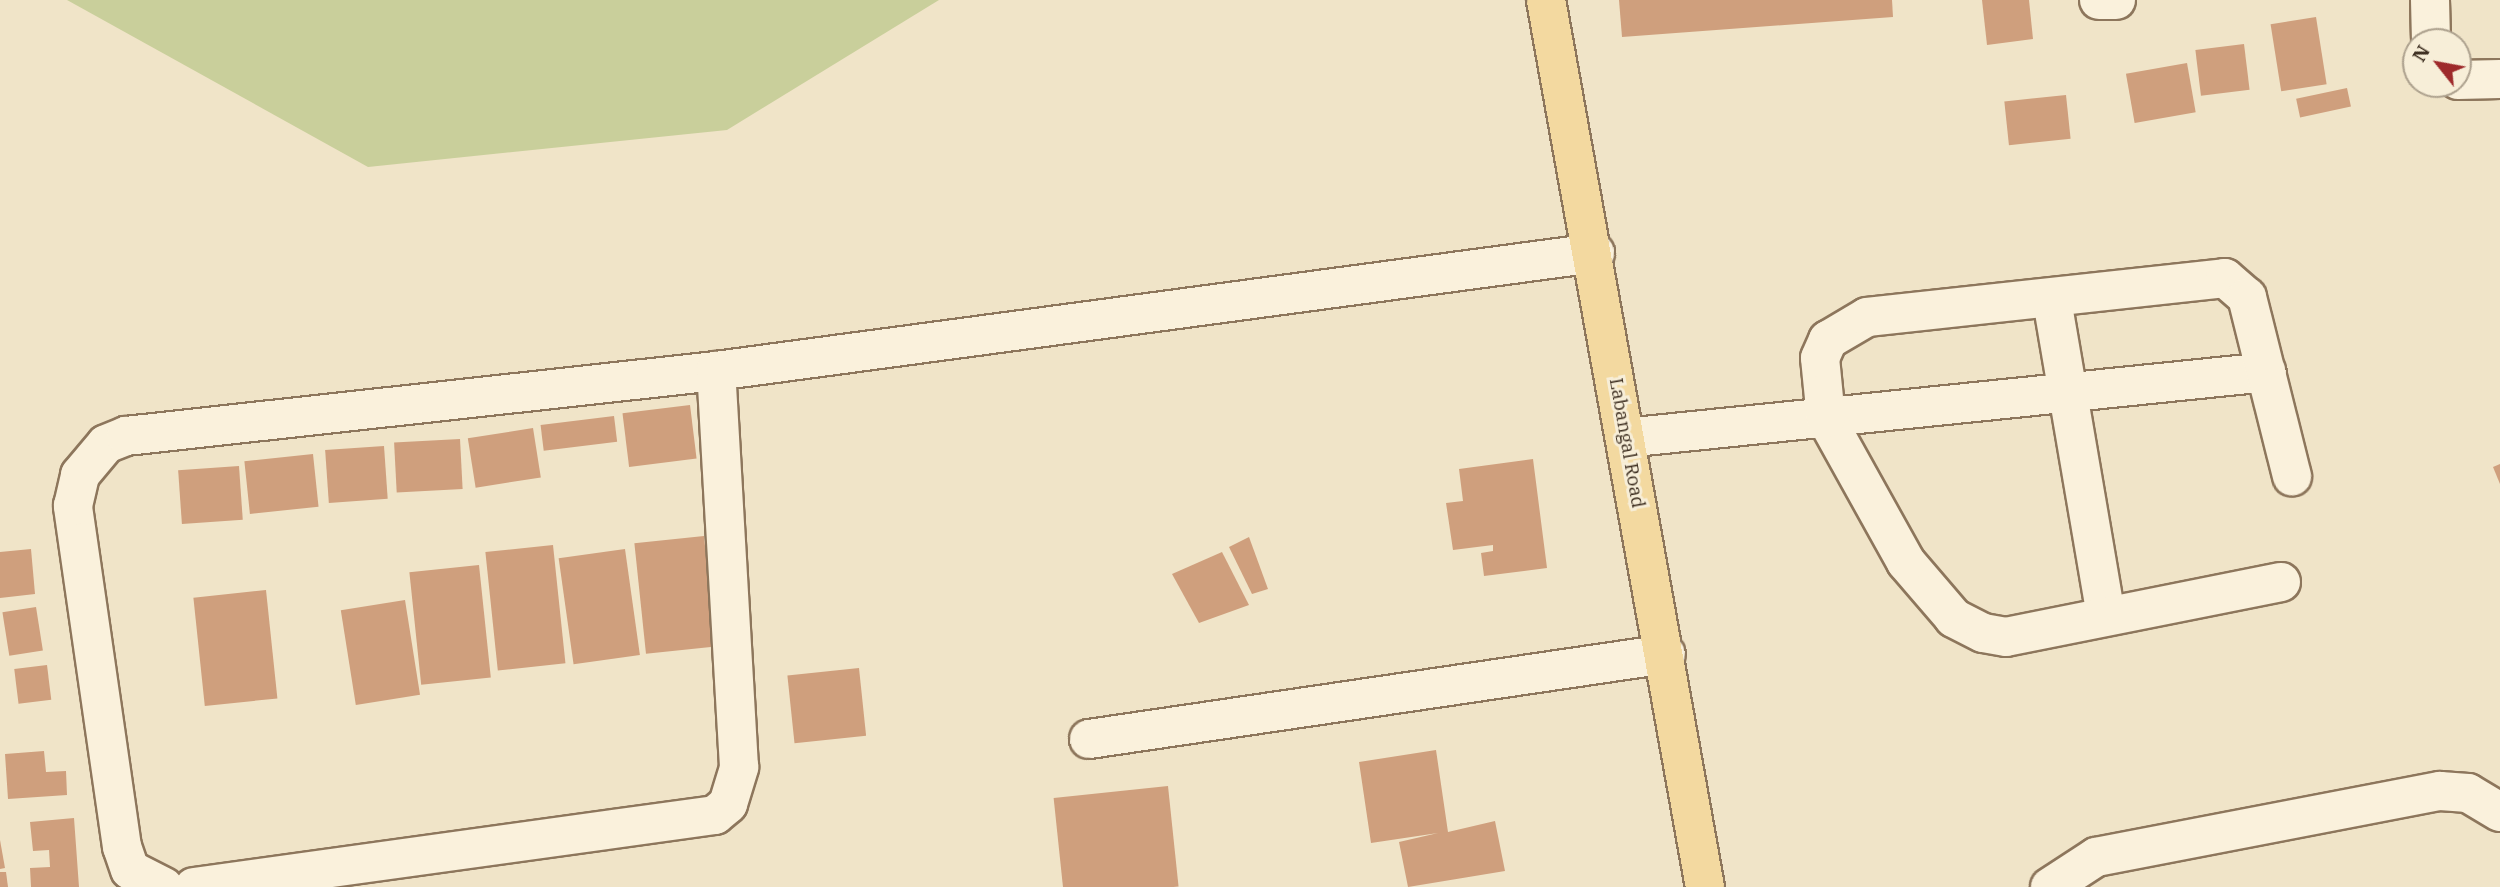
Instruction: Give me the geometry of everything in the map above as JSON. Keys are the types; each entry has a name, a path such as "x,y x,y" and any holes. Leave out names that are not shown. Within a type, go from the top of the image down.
{"main road":[{"name":"Labangal Road","path":"1546,0 1595,253 1705,887"}],"street":[{"path":"2099,0 2116,0"},
{"path":"2430,0 2431,28"},
{"path":"2472,80 2500,79"},
{"path":"164,887 130,870 122,847 73,506 91,458 126,436 716,371 1595,253"},
{"path":"2281,582 2006,636 1954,618 1906,562 1826,418 1820,358 1828,340 1843,327 1867,317 2052,300 2225,278 2247,297 2292,476"},
{"path":"2052,300 2064,395 2106,615"},
{"path":"194,887 715,814 729,804 738,766 716,371"},
{"path":"1625,438 2064,395 2267,372"},
{"path":"1089,740 1666,654"},
{"path":"2050,887 2096,858 2440,791 2468,793 2500,813"}],"green space":[{"path":"67,0 939,0 727,130 368,167"}],"building":[{"path":"1619,0 1892,0 1893,17 1622,37"},
{"path":"1982,0 2029,0 2033,39 1987,45"},
{"path":"2316,17 2327,84 2281,91 2271,24"},
{"path":"2244,44 2250,90 2201,96 2195,50"},
{"path":"2187,63 2196,112 2135,123 2126,74"},
{"path":"2347,88 2351,107 2300,117 2296,99"},
{"path":"2066,95 2071,139 2009,145 2004,101"},
{"path":"690,405 697,459 629,467 623,413"},
{"path":"614,416 617,442 544,451 541,425"},
{"path":"533,428 541,477 476,488 468,438"},
{"path":"460,439 463,489 397,492 394,442"},
{"path":"384,446 388,499 329,503 325,450"},
{"path":"313,454 319,507 250,514 244,461"},
{"path":"1533,459 1547,568 1484,576 1481,553 1493,551 1493,545 1453,550 1446,503 1463,501 1459,469"},
{"path":"2500,464 2500,484 2493,467"},
{"path":"239,466 243,520 182,524 178,470"},
{"path":"704,536 716,646 646,654 634,543"},
{"path":"1249,537 1268,589 1252,594 1229,547"},
{"path":"553,545 565,663 498,670 485,552"},
{"path":"31,549 35,594 0,598 0,552"},
{"path":"625,549 640,655 574,664 559,558"},
{"path":"1222,552 1249,605 1199,623 1172,574"},
{"path":"479,565 491,677 421,685 409,572"},
{"path":"266,590 277,698 205,706 193,598"},
{"path":"405,600 420,695 356,705 341,610"},
{"path":"36,607 43,650 9,656 2,612"},
{"path":"47,665 51,700 19,704 14,669"},
{"path":"859,668 866,736 795,743 787,676"},
{"path":"1436,750 1448,832 1495,821 1505,871 1408,887 1399,842 1438,833 1371,843 1359,762"},
{"path":"44,751 46,772 66,771 67,795 8,799 5,754"},
{"path":"1168,786 1179,886 1063,887 1054,798"},
{"path":"74,818 79,887 31,887 30,868 50,867 49,850 33,851 30,822"},
{"path":"0,840 5,868 0,869"},
{"path":"0,872 6,872 8,887 0,887"}]}
